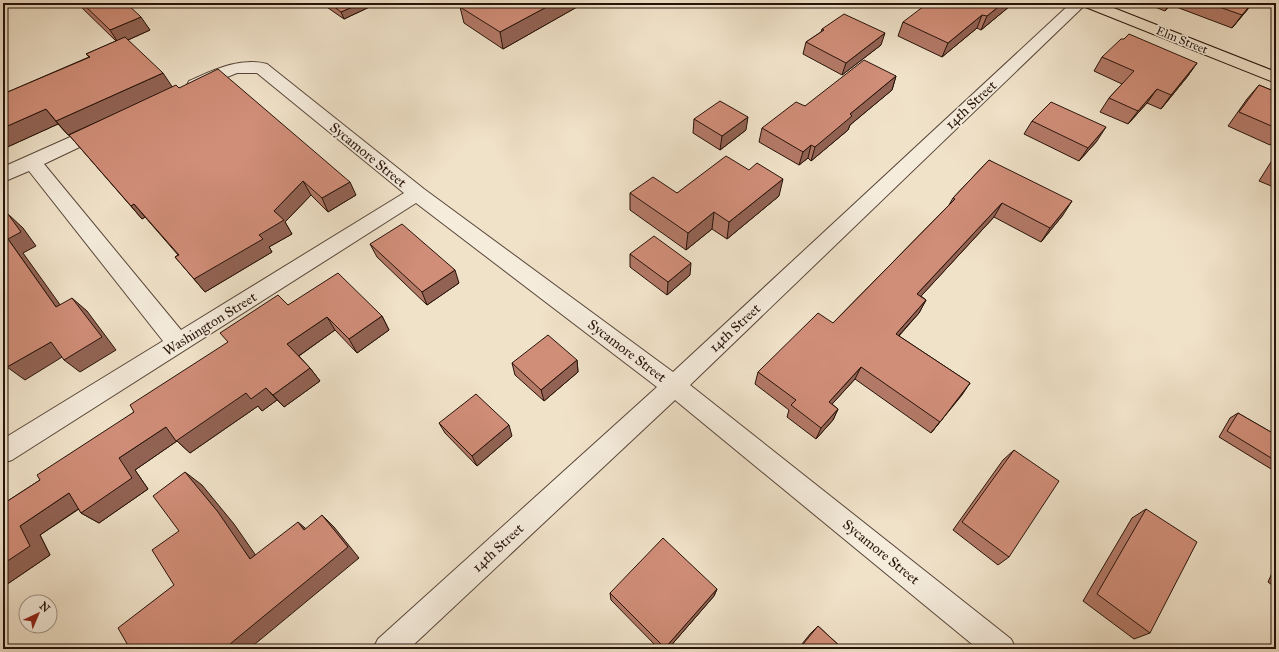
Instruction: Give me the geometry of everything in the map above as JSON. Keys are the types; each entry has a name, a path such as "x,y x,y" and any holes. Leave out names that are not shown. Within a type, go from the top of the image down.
{"main road":[{"name":"Elm Street","path":"1088,3 1276,78"}],"street":[{"name":"14th Street","path":"388,649 674,386 1080,3"},
{"name":"Sycamore Street","path":"183,91 226,71 244,66 261,68 417,194 674,386 1002,649"},
{"path":"3,175 118,121"},
{"path":"32,162 179,344"},
{"name":"Washington Street","path":"3,452 179,344 417,194"}],"building":[{"path":"82,3 126,3 141,17 110,30"},
{"path":"329,3 361,3 341,12"},
{"path":"469,3 554,3 500,32 460,7"},
{"path":"928,3 1003,3 987,16 982,15 948,43 903,22"},
{"path":"1208,3 1252,3 1242,15"},
{"path":"844,14 885,33 846,63 806,42"},
{"path":"1129,34 1197,63 1171,95 1157,89 1138,111 1109,98 1134,71 1102,57 1121,39 1124,39"},
{"path":"125,37 163,73 56,121 46,109 3,128 3,94 90,57 86,54"},
{"path":"864,60 896,76 850,114 852,116 815,147 811,145 803,152 762,128 796,102 805,106"},
{"path":"218,69 350,182 322,198 303,181 274,211 284,220 259,235 263,239 194,279 175,257 179,255 134,204 131,206 69,135 176,85 179,88"},
{"path":"1259,85 1276,92 1276,128 1239,112"},
{"path":"720,101 748,117 722,136 694,119"},
{"path":"1051,102 1106,127 1088,148 1032,121"},
{"path":"726,156 749,170 757,163 783,179 729,222 714,212 688,233 630,193 653,177 677,193"},
{"path":"989,160 1072,201 1050,228 1002,203 917,294 926,300 896,334 970,383 940,422 861,367 829,402 838,409 821,428 791,405 796,400 758,372 818,313 833,323 955,199 953,198"},
{"path":"1276,160 1276,169 1272,167"},
{"path":"3,214 8,214 21,232 8,239 56,307 72,298 102,337 64,360 51,342 7,367 3,360"},
{"path":"402,224 455,270 422,292 370,244"},
{"path":"654,236 691,263 668,282 630,254"},
{"path":"338,273 382,316 349,339 327,317 287,344 310,368 273,395 266,388 251,399 246,393 176,441 166,427 119,458 132,478 81,513 69,493 20,526 30,546 3,564 3,504 40,480 37,475 134,412 130,405 228,342 220,333 278,295 288,305"},
{"path":"548,335 577,360 541,390 512,363"},
{"path":"476,394 509,425 472,456 439,423"},
{"path":"1238,413 1276,435 1276,461 1227,431"},
{"path":"1014,450 1059,481 1009,557 962,522"},
{"path":"185,472 218,512 250,559 298,522 304,530 322,515 348,547 230,644 233,649 130,649 118,628 174,585 152,550 179,531 153,496"},
{"path":"1146,509 1197,542 1150,633 1097,594"},
{"path":"663,538 717,589 665,648 610,593"},
{"path":"818,626 843,649 799,649"},
{"path":"492,645 495,649 488,649"}]}
